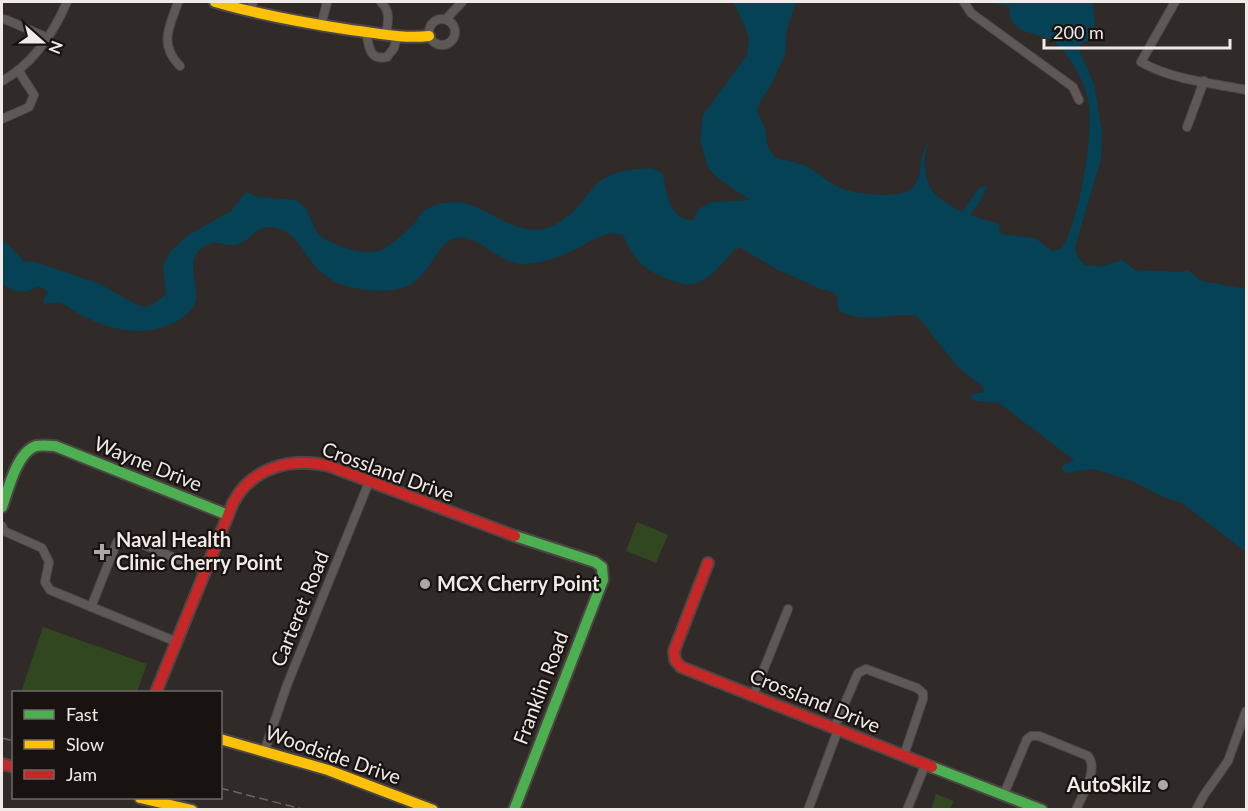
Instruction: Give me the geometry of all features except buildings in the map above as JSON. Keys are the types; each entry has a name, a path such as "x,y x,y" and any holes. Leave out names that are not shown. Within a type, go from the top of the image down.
{"street":[{"path":"2,81 18,70 48,38 67,2"},
{"path":"178,2 167,35 167,48 172,58 180,66"},
{"path":"215,2 252,6 321,26 416,38 429,36"},
{"path":"321,26 327,2"},
{"path":"366,32 370,53 375,57 387,57 394,48 388,9 381,2"},
{"path":"446,19 462,2"},
{"path":"964,2 971,13 1073,87 1079,100"},
{"path":"1175,2 1141,62 1156,70 1246,90"},
{"path":"2,19 48,38"},
{"path":"439,19 446,19 455,29 451,41 440,45 429,36 431,24 439,19"},
{"path":"2,119 28,106 34,95 18,70"},
{"path":"1187,127 1204,81"},
{"name":"Wayne Drive","path":"2,507 20,461 38,445 55,446 228,515"},
{"name":"Crossland Drive","path":"228,515 240,491 250,479 282,465 310,462 329,466 489,528 595,562 602,567 603,580"},
{"name":"Carteret Road","path":"265,749 287,685 369,482"},
{"path":"157,691 228,515"},
{"path":"2,526 3,531 42,548 49,562 45,582 47,587 177,642"},
{"path":"91,607 117,542 127,538 206,570"},
{"name":"Crossland Drive","path":"708,563 674,651 675,660 685,669 1042,810"},
{"name":"Franklin Road","path":"514,810 603,580"},
{"path":"753,696 788,609"},
{"path":"808,810 836,729 858,673 862,670 866,669 917,688 922,693 923,699 903,755"},
{"path":"1196,810 1203,795 1228,761 1246,711"},
{"path":"1004,795 1027,739 1031,736 1039,736 1088,756 1091,760 1093,768 1076,810"},
{"name":"Woodside Drive","path":"222,739 265,749 433,810"},
{"path":"907,810 926,764"},
{"path":"144,799 192,810"}],"green space":[{"path":"637,522 668,535 656,563 626,551"},
{"path":"43,627 147,664 137,691 21,691"},
{"path":"936,794 954,801 950,809 931,809"}],"water":[{"path":"733,2 794,2 795,4 787,29 785,55 757,111 765,128 767,145 776,158 808,167 845,190 889,195 908,191 914,186 919,176 923,153 931,140 925,153 925,167 926,176 936,195 962,212 979,188 987,186 981,200 970,215 999,224 1002,234 1035,238 1052,251 1062,248 1079,200 1089,137 1088,98 1079,75 1061,48 1054,42 1020,29 1010,17 1009,6 989,2 1092,2 1095,18 1093,32 1088,41 1081,43 1079,50 1094,84 1102,132 1101,159 1075,247 1077,256 1085,265 1102,266 1122,260 1135,270 1182,272 1188,270 1201,281 1246,289 1246,552 1182,503 1161,496 1132,481 1094,469 1066,473 1062,469 1063,465 1074,460 999,403 975,401 971,398 972,394 984,392 982,386 958,367 917,316 897,315 870,318 839,311 838,298 833,292 776,269 741,248 735,249 708,277 697,283 684,284 667,279 640,263 623,235 609,234 596,238 567,254 523,264 513,263 474,241 465,238 455,239 444,244 426,270 413,283 395,290 384,291 348,287 330,279 316,267 292,236 279,228 265,227 240,244 212,243 202,248 194,260 196,298 190,310 172,324 142,331 106,326 78,314 61,303 44,304 48,292 43,288 37,287 19,292 2,283 2,239 24,261 38,263 100,284 139,306 146,307 166,294 163,266 170,252 188,235 231,211 246,192 258,197 295,200 306,208 320,236 335,244 361,252 385,248 413,225 421,213 435,205 447,202 464,203 477,207 514,226 527,229 540,229 554,225 577,208 607,176 638,169 652,169 661,172 671,205 680,216 686,219 694,220 698,209 712,202 750,200 719,179 708,168 700,140 703,115 747,55 749,39"}],"railway":[{"path":"2,738 12,740"},
{"path":"222,789 306,810"}],"traffic: fast":[{"path":"2,507 18,463 29,450 36,446 55,446 228,515"},
{"path":"514,810 603,580 602,567 595,562 515,536"},
{"path":"932,767 1042,810"}],"traffic: slow":[{"path":"215,2 266,15 334,27 399,36 429,36"},
{"path":"222,740 328,770 433,810"},
{"path":"144,799 192,810"}],"traffic: jam":[{"path":"156,691 233,503 241,491 262,473 287,464 329,466 515,536"},
{"path":"708,563 674,651 675,660 681,667 932,767"},
{"path":"2,764 12,766"}],"place":[{"name":"Naval Health Clinic Cherry Point","path":"102,552"},
{"name":"MCX Cherry Point","path":"425,584"},
{"name":"AutoSkilz","path":"1163,785"}]}
